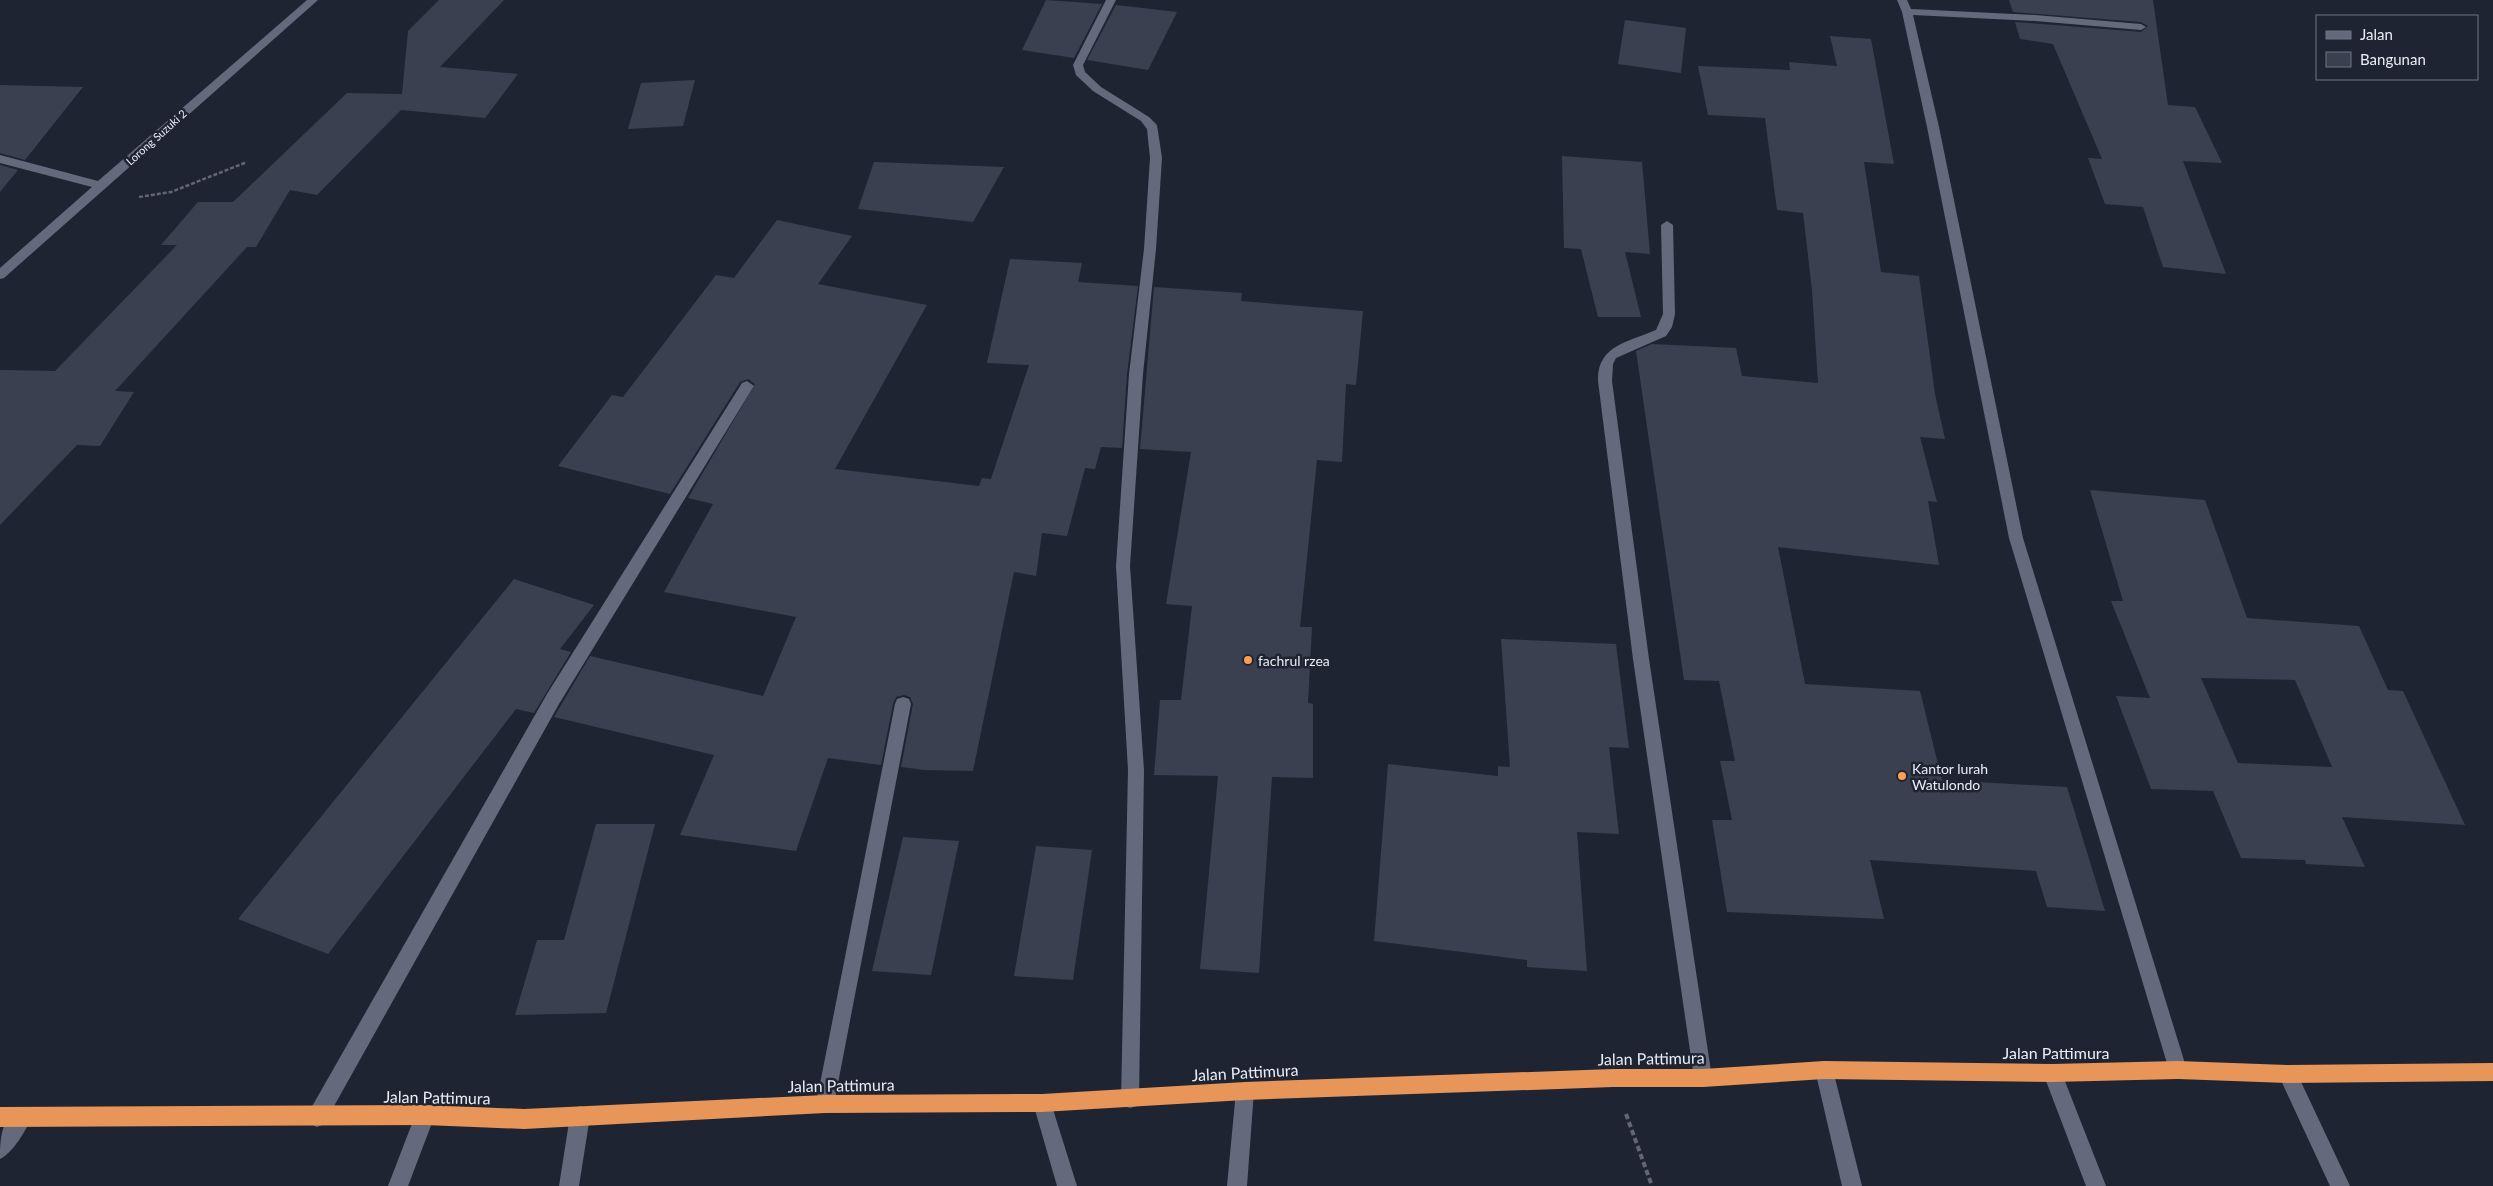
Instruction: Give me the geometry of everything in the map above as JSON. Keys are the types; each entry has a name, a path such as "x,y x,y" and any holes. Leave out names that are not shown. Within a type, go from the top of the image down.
{"highway":[{"name":"Jalan Pattimura","path":"0,1117 425,1115 524,1119 825,1104 1042,1103 1130,1100 1244,1091 1613,1078 1703,1078 1824,1070 2052,1073 2178,1070 2287,1074 2493,1072"}],"street":[{"name":"Lorong Suzuki 2","path":"0,275 221,79 314,0"},
{"path":"1111,0 1078,65 1080,73 1097,89 1145,119 1152,128 1156,158 1150,249 1136,374 1123,566 1136,770 1130,1100"},
{"path":"2142,27 1905,6 1933,127 2016,538 2178,1070"},
{"path":"0,159 102,186"},
{"path":"1667,225 1669,314 1666,327 1661,332 1611,355 1607,359 1605,371 1606,397 1641,659 1703,1078"},
{"path":"317,1117 553,699 747,386"},
{"path":"825,1104 903,704"},
{"path":"1824,1070 1852,1186"},
{"path":"2052,1073 2096,1186"},
{"path":"2287,1074 2340,1186"},
{"path":"1237,1186 1244,1091"},
{"path":"1042,1103 1067,1186"},
{"path":"398,1186 425,1115"},
{"path":"569,1186 580,1116"},
{"path":"0,1149 22,1117"}],"path":[{"path":"75,209 171,192 248,162"},
{"path":"1613,1078 1652,1186"}],"building":[{"path":"439,0 504,0 440,67 518,74 485,118 401,110 317,195 290,190 256,247 247,247 115,391 134,392 100,446 77,445 0,525 0,370 55,371 177,245 161,245 198,202 233,202 347,93 402,94 408,31"},
{"path":"1046,0 1102,4 1074,58 1022,50"},
{"path":"2009,0 2153,0 2168,105 2195,107 2222,163 2183,161 2226,274 2163,267 2143,207 2105,204 2088,158 2102,159 2053,44 2020,39 2015,22 2141,32 2148,26 2141,22 2013,12"},
{"path":"1116,5 1177,12 1148,70 1087,60"},
{"path":"1625,20 1686,28 1681,73 1618,64"},
{"path":"1830,36 1871,39 1894,164 1864,162 1881,272 1919,276 1935,394 1945,439 1920,437 1937,502 1928,501 1939,565 1778,547 1805,684 1920,691 1942,780 2067,787 2105,911 2047,907 2036,871 1870,860 1884,919 1727,912 1712,820 1732,820 1720,761 1735,761 1719,681 1684,680 1636,351 1652,344 1736,348 1742,376 1818,383 1812,290 1803,213 1777,210 1765,118 1708,115 1698,66 1790,70 1789,62 1837,66"},
{"path":"695,80 683,126 628,129 641,83"},
{"path":"0,85 83,87 25,160 0,153"},
{"path":"1562,156 1642,162 1650,254 1625,252 1641,317 1598,317 1581,249 1564,248"},
{"path":"874,162 1004,167 973,222 858,209"},
{"path":"0,165 18,170 0,192"},
{"path":"777,220 852,236 818,284 927,305 835,469 979,486 982,478 991,479 1029,365 987,363 1010,259 1082,263 1078,282 1138,286 1127,374 1122,448 1101,447 1095,469 1085,468 1067,536 1042,533 1036,576 1014,572 973,771 924,770 901,767 913,704 910,697 904,695 896,697 881,765 828,758 796,851 680,835 714,755 554,717 590,656 763,696 796,617 664,592 713,504 688,498 755,384 748,379 740,382 670,494 558,466 612,395 623,397 716,275 734,278"},
{"path":"1154,287 1242,293 1241,301 1363,311 1356,385 1346,384 1342,462 1317,460 1300,627 1312,627 1308,703 1313,704 1313,778 1272,777 1259,973 1200,969 1218,776 1154,775 1160,700 1181,700 1192,606 1166,604 1191,452 1140,449"},
{"path":"2090,490 2205,500 2247,618 2359,626 2388,690 2403,691 2465,825 2342,817 2365,867 2306,864 2305,860 2241,858 2213,791 2151,789 2116,696 2150,698 2111,601 2123,601","holes":["2201,678 2295,680 2332,767 2238,763"]},
{"path":"514,579 594,605 560,649 571,652 534,713 516,709 328,954 238,919"},
{"path":"1501,639 1616,644 1629,748 1609,747 1619,834 1577,832 1587,971 1527,967 1527,960 1374,941 1388,764 1498,776 1498,766 1510,767"},
{"path":"596,824 655,824 606,1013 515,1015 537,940 564,940"},
{"path":"903,837 959,841 931,975 872,971"},
{"path":"1036,846 1092,850 1073,980 1014,976"}],"place":[{"name":"fachrul rzea","path":"1248,660"},
{"name":"Kantor lurah Watulondo","path":"1902,776"}]}
